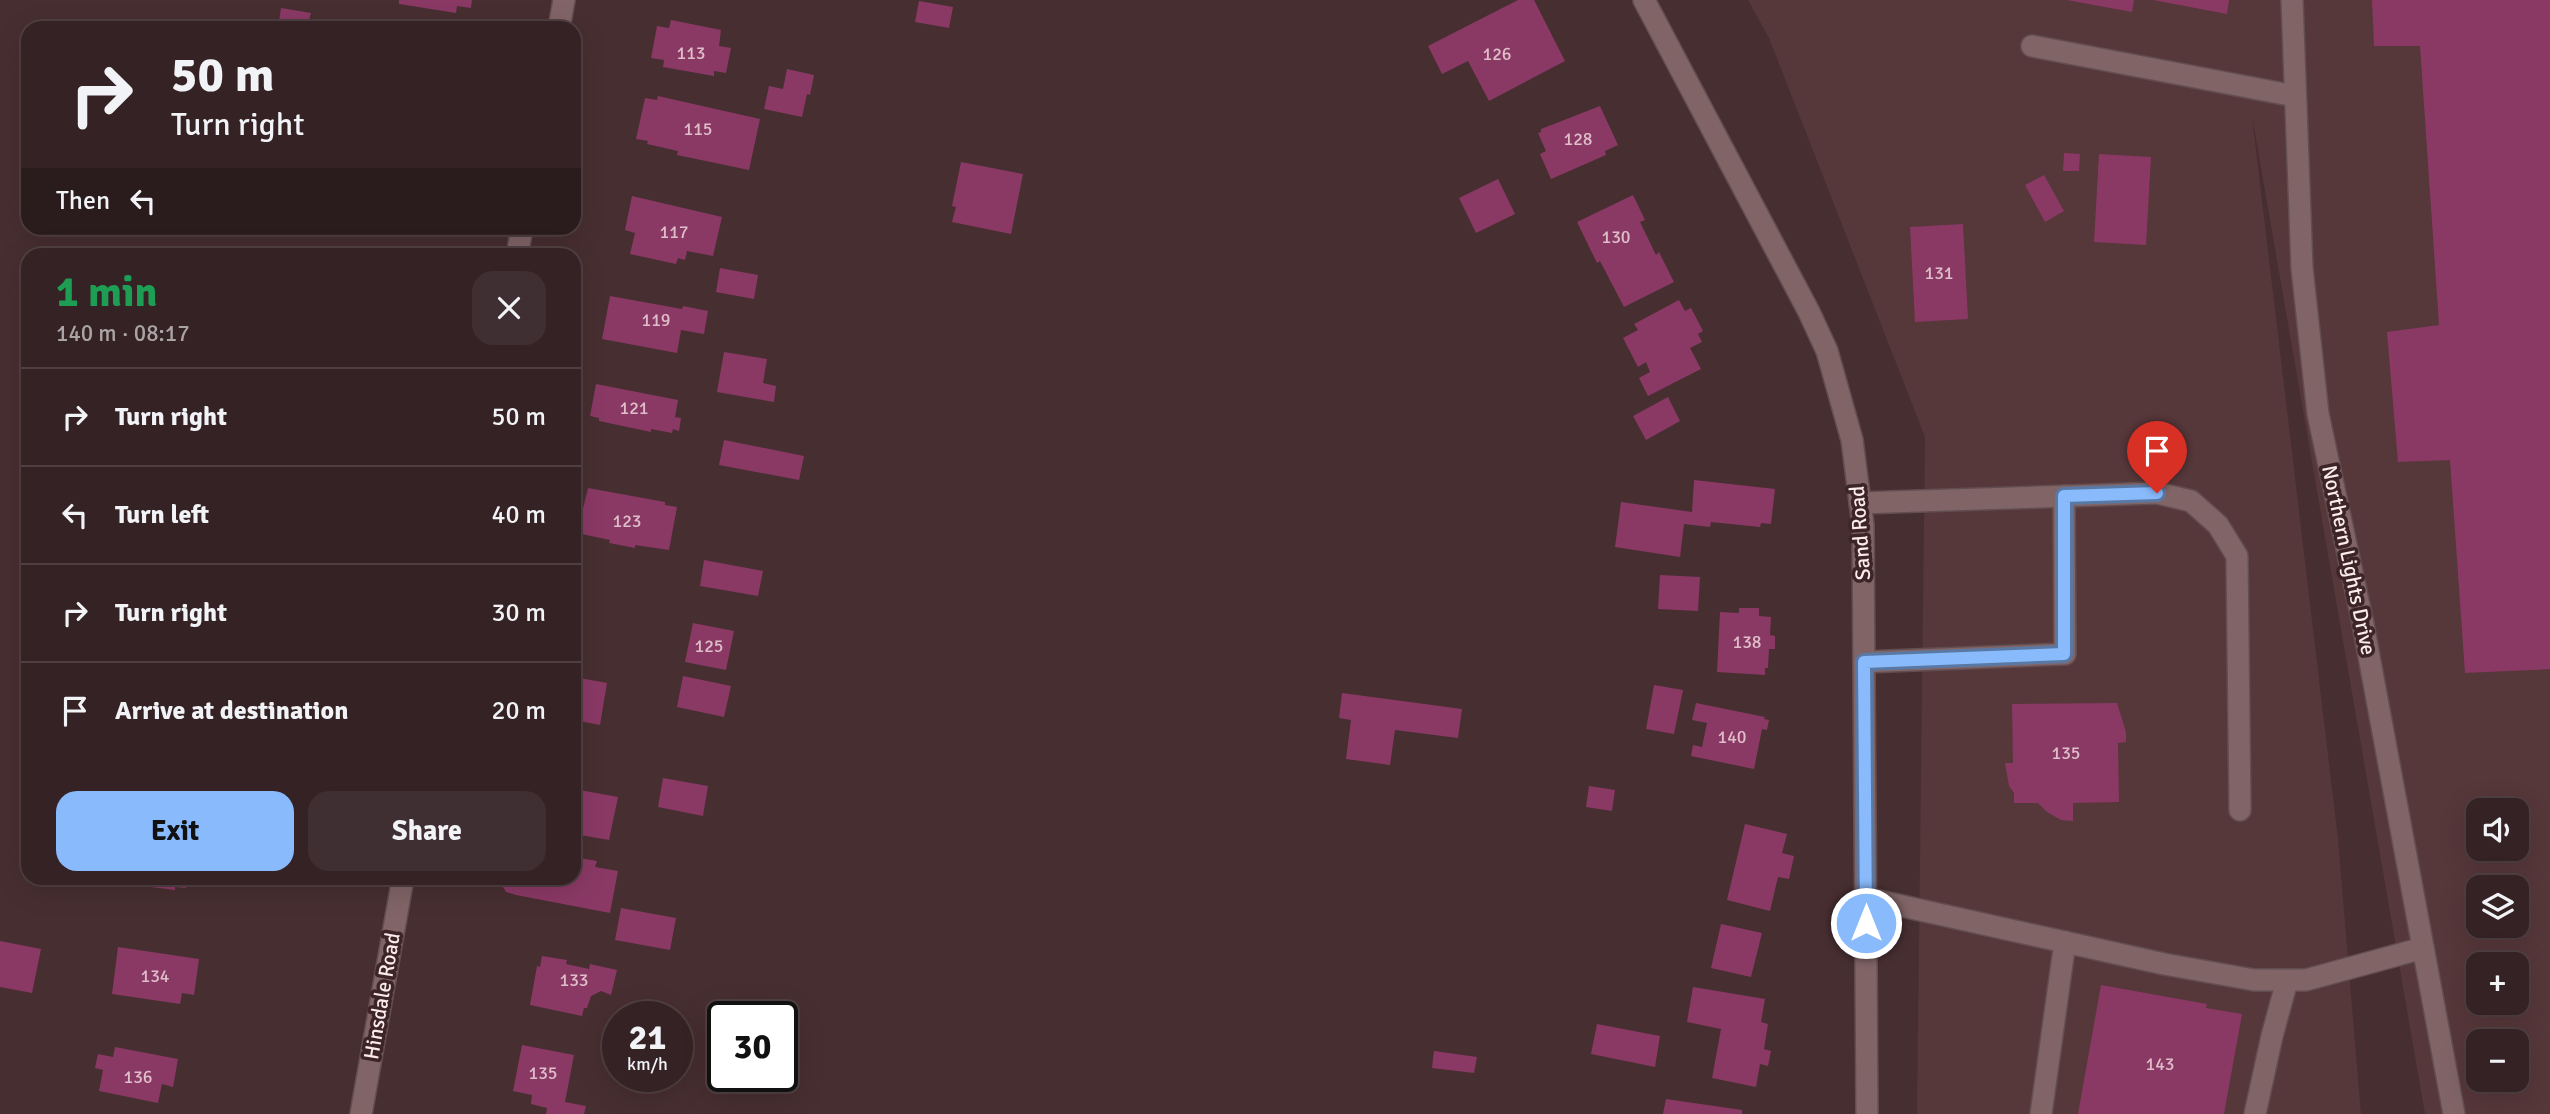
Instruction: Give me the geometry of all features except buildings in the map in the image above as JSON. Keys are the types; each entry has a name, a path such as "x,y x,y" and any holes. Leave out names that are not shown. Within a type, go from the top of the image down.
{"street":[{"path":"560,21 564,0"},
{"name":"Sand Road","path":"1644,0 1809,312 1827,351 1852,440 1863,525 1867,1114"},
{"name":"Northern Lights Drive","path":"2292,0 2302,268 2318,414 2363,624 2454,1114"},
{"path":"2032,46 2295,96"},
{"path":"1860,503 2157,493 2191,501 2218,526 2236,556 2240,810"},
{"path":"1864,662 2064,654 2064,496"},
{"name":"Hinsdale Road","path":"361,1114 401,885"},
{"path":"1866,898 2254,980 2306,981 2423,948"},
{"path":"2041,1114 2065,942"},
{"path":"2255,1114 2287,981"}],"shaded area":[{"path":"1748,0 2550,0 2550,1114 2425,1114 2252,116 2338,839 2361,1114 1917,1114 1925,437 1769,38"}],"route":[{"path":"1866,923 1864,662 2064,654 2064,496 2157,493"}]}
